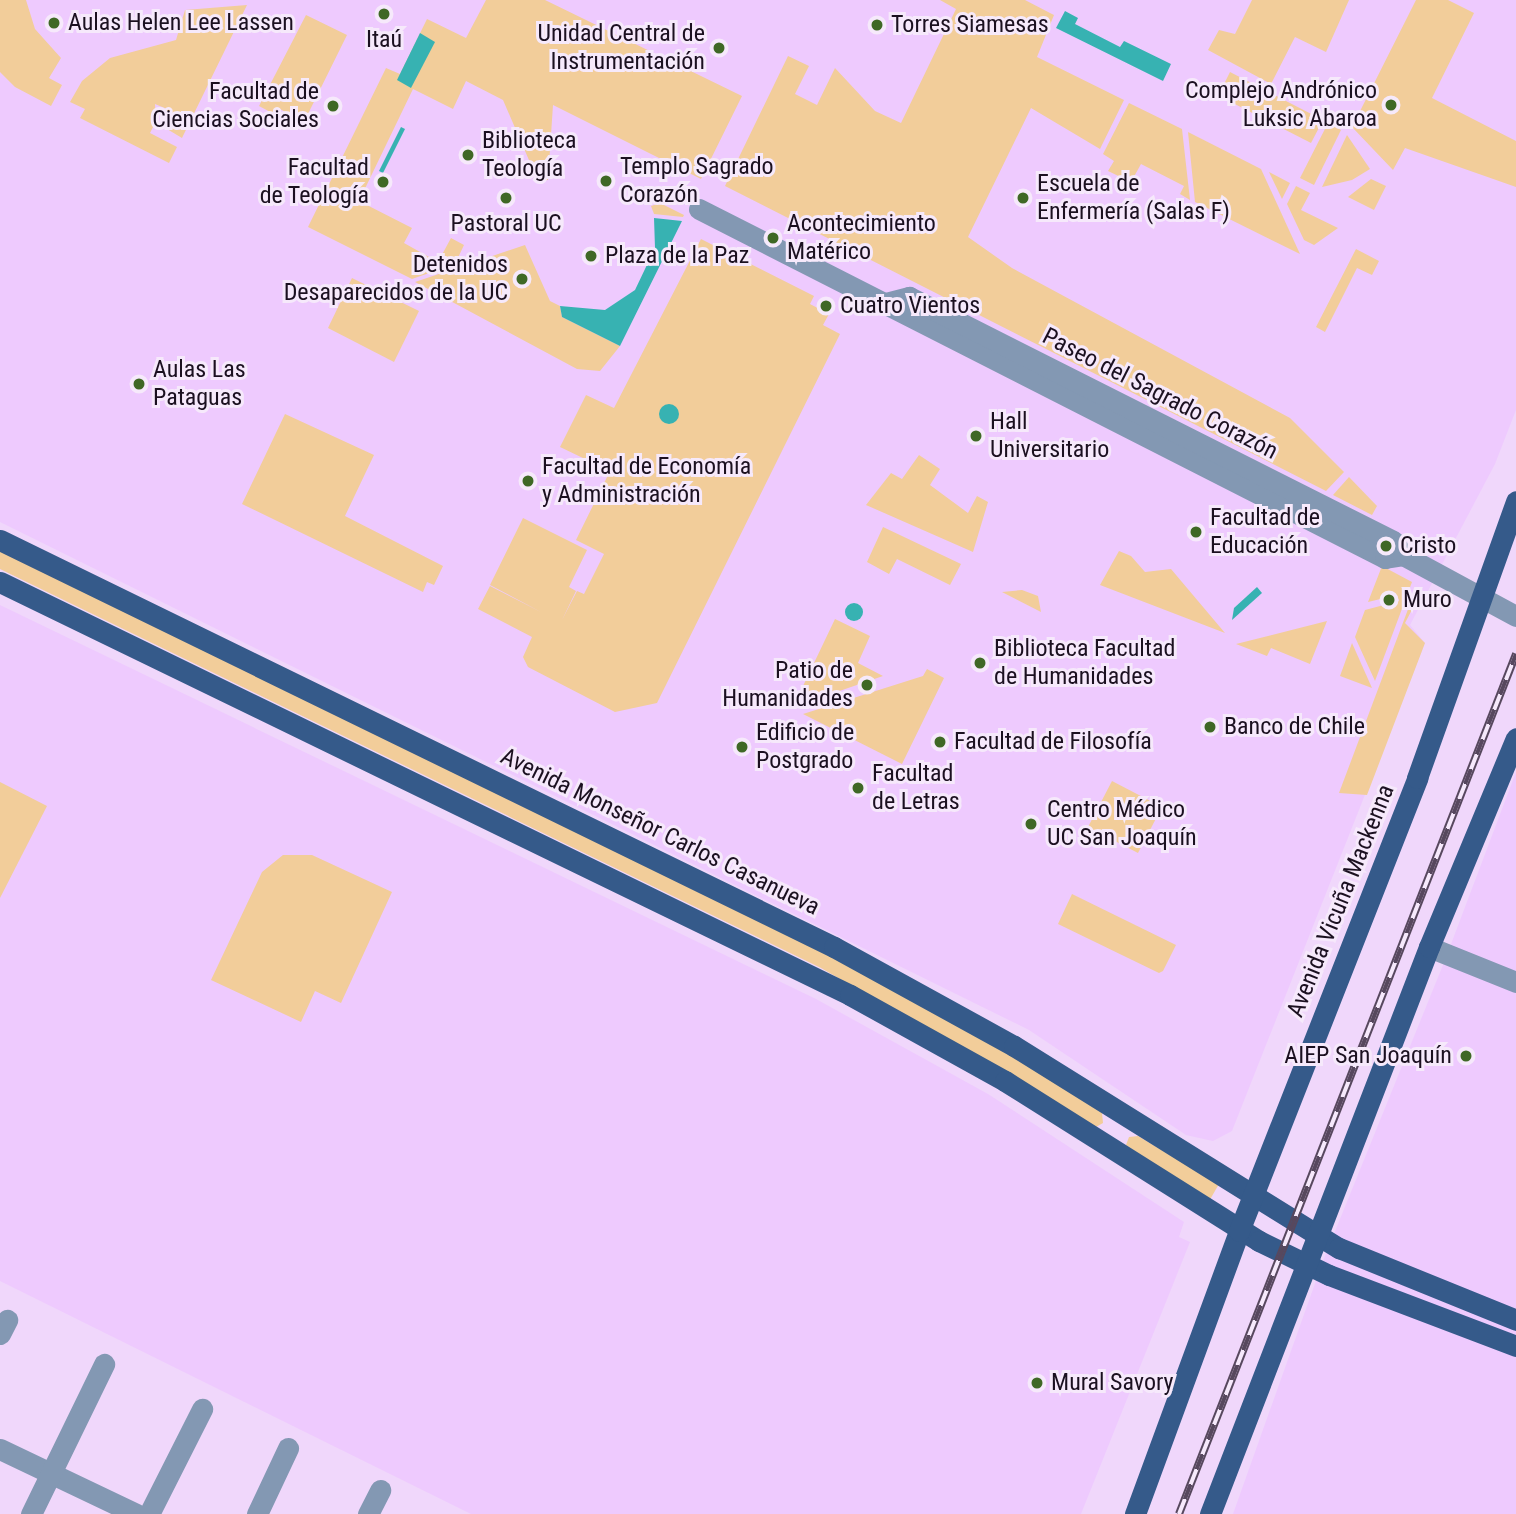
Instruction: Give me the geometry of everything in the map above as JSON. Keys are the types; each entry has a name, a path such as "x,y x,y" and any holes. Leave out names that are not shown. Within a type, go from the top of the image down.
{"main road":[{"name":"Avenida Vicuña Mackenna","path":"1135,1514 1239,1231 1417,778 1480,593 1516,501"},
{"name":"Avenida Monseñor Carlos Casanueva","path":"0,540 834,947 1004,1040 1319,1236 1380,1268 1516,1320"},
{"path":"0,582 850,995 1005,1080 1239,1231 1307,1264 1516,1346"},
{"path":"1210,1514 1429,947 1516,738"}],"street":[{"name":"Paseo del Sagrado Corazón","path":"699,209 886,303 909,297 1393,541 1403,555 1480,593 1516,616"},
{"path":"1429,947 1516,982"},
{"path":"31,1514 104,1364"},
{"path":"149,1514 202,1409"},
{"path":"257,1514 288,1448"},
{"path":"0,1449 136,1514"},
{"path":"368,1514 380,1490"}],"shaded area":[{"path":"0,0 1516,0 1516,410 1495,464 1410,625 1425,643 1232,1131 1213,1141 1186,1135 1029,1030 0,522"},
{"path":"0,0 26,0 35,29 61,58 49,78 62,85 51,106 15,87 0,72"},
{"path":"486,0 545,0 742,96 701,179 553,105 548,180 538,181 503,100 466,81 453,109 413,89 359,201 412,228 404,243 438,262 451,238 464,245 455,264 412,279 308,227 386,68 400,74 427,19 466,38"},
{"path":"940,0 1025,0 1054,15 1037,57 1124,100 1100,149 1031,108 968,237 1012,268 1290,418 1344,472 1326,491 725,186 788,56 809,66 795,94 817,105 835,68 875,111 901,123 956,9"},
{"path":"1252,0 1349,0 1326,52 1295,37 1271,84 1208,50 1219,30 1235,34"},
{"path":"1416,0 1448,0 1474,13 1432,98 1516,141 1516,187 1405,148 1393,170 1352,127"},
{"path":"247,5 182,138 162,126 167,109 155,104 156,121 150,133 177,147 169,163 80,118 85,109 70,102 82,81 110,58 176,40 185,10"},
{"path":"1065,11 1078,18 1075,24 1120,47 1124,41 1171,64 1163,81 1056,28"},
{"path":"306,15 347,35 304,122 278,108 274,114 259,106"},
{"path":"420,33 435,42 411,88 397,80"},
{"path":"1230,72 1323,120 1311,143 1223,98 1220,92"},
{"path":"1129,103 1182,129 1190,200 1180,194 1184,186 1141,164 1131,182 1108,171 1114,161 1103,154"},
{"path":"1328,123 1341,130 1314,185 1300,178"},
{"path":"401,127 405,129 383,173 379,171"},
{"path":"1188,132 1261,169 1300,254 1195,202"},
{"path":"1347,135 1370,169 1352,180 1322,187"},
{"path":"1269,172 1290,183 1282,199"},
{"path":"1371,179 1386,186 1374,210 1348,197"},
{"path":"1296,186 1310,193 1301,210 1338,228 1314,245 1304,240 1287,204"},
{"path":"660,203 684,215 683,217 654,214 651,206"},
{"path":"654,218 682,221 620,346 562,317 560,306 605,310 635,290 655,248"},
{"path":"701,239 814,296 810,304 829,314 823,325 840,334 657,703 615,712 528,667 523,657 532,637 478,609 490,586 541,612 490,585 523,518 587,550 569,587 576,591 562,620 577,591 584,594 604,554 576,540 610,471 560,447 586,395 614,408"},
{"path":"525,245 550,301 560,306 562,317 620,346 600,371 577,369 415,282"},
{"path":"1356,249 1379,261 1372,275 1357,268 1325,332 1316,327"},
{"path":"352,278 419,311 394,362 328,328"},
{"path":"669,404 676,407 679,414 676,421 669,424 662,421 659,414 662,407"},
{"path":"285,414 374,455 345,516 443,566 434,585 427,582 423,592 242,504"},
{"path":"919,455 940,469 930,485 968,513 977,496 988,502 973,552 866,505 891,473 902,479"},
{"path":"1349,477 1377,506 1372,515 1333,495"},
{"path":"883,527 961,564 950,585 897,559 889,574 867,562"},
{"path":"0,548 828,953 1042,1073 1102,1113 1103,1123 1096,1127 821,968 0,569"},
{"path":"1119,551 1131,556 1145,572 1171,569 1225,633 1100,585"},
{"path":"1382,566 1412,582 1375,681 1355,637 1365,610 1399,601 1397,595 1368,602"},
{"path":"1257,587 1262,593 1232,620 1234,608"},
{"path":"1022,590 1038,596 1041,612 1002,592"},
{"path":"1413,596 1417,600 1405,623 1425,643 1367,795 1339,793"},
{"path":"854,603 860,606 863,612 860,618 854,621 848,618 845,612 848,606"},
{"path":"0,605 816,999 988,1094 1184,1222 1179,1237 1190,1242 1081,1514 471,1514 0,1281"},
{"path":"835,619 870,636 858,663 883,676 793,707"},
{"path":"1327,621 1310,664 1271,648 1267,656 1236,644"},
{"path":"1352,643 1372,688 1340,676"},
{"path":"927,669 944,678 902,764 803,714 923,676"},
{"path":"1516,772 1516,1514 1233,1514 1323,1261 1445,960"},
{"path":"1112,781 1162,807 1138,853 1088,827"},
{"path":"0,782 47,806 0,898"},
{"path":"283,855 312,855 392,892 341,1003 315,991 301,1022 211,980 262,872"},
{"path":"1072,894 1176,945 1163,971 1159,973 1058,924"},
{"path":"1138,1136 1219,1184 1208,1203 1126,1145 1129,1137"}],"railway":[{"path":"1179,1514 1516,654"}],"place":[{"name":"Itaú","path":"384,14"},
{"name":"Aulas Helen Lee Lassen","path":"54,23"},
{"name":"Torres Siamesas","path":"877,25"},
{"name":"Unidad Central de Instrumentación","path":"719,48"},
{"name":"Complejo Andrónico Luksic Abaroa","path":"1391,105"},
{"name":"Facultad de Ciencias Sociales","path":"333,106"},
{"name":"Biblioteca Teología","path":"468,155"},
{"name":"Templo Sagrado Corazón","path":"606,181"},
{"name":"Facultad de Teología","path":"383,182"},
{"name":"Pastoral UC","path":"506,198"},
{"name":"Escuela de Enfermería (Salas F)","path":"1023,198"},
{"name":"Acontecimiento Matérico","path":"773,238"},
{"name":"Plaza de la Paz","path":"591,256"},
{"name":"Detenidos Desaparecidos de la UC","path":"522,279"},
{"name":"Cuatro Vientos","path":"826,306"},
{"name":"Aulas Las Pataguas","path":"139,384"},
{"name":"Hall Universitario","path":"976,436"},
{"name":"Facultad de Economía y Administración","path":"528,481"},
{"name":"Facultad de Educación","path":"1196,532"},
{"name":"Cristo","path":"1386,546"},
{"name":"Muro","path":"1389,600"},
{"name":"Biblioteca Facultad de Humanidades","path":"980,663"},
{"name":"Patio de Humanidades","path":"867,685"},
{"name":"Banco de Chile","path":"1210,727"},
{"name":"Facultad de Filosofía","path":"940,742"},
{"name":"Edificio de Postgrado","path":"742,747"},
{"name":"Facultad de Letras","path":"858,788"},
{"name":"Centro Médico UC San Joaquín","path":"1031,824"},
{"name":"AIEP San Joaquín","path":"1466,1056"},
{"name":"Mural Savory","path":"1037,1383"}]}
